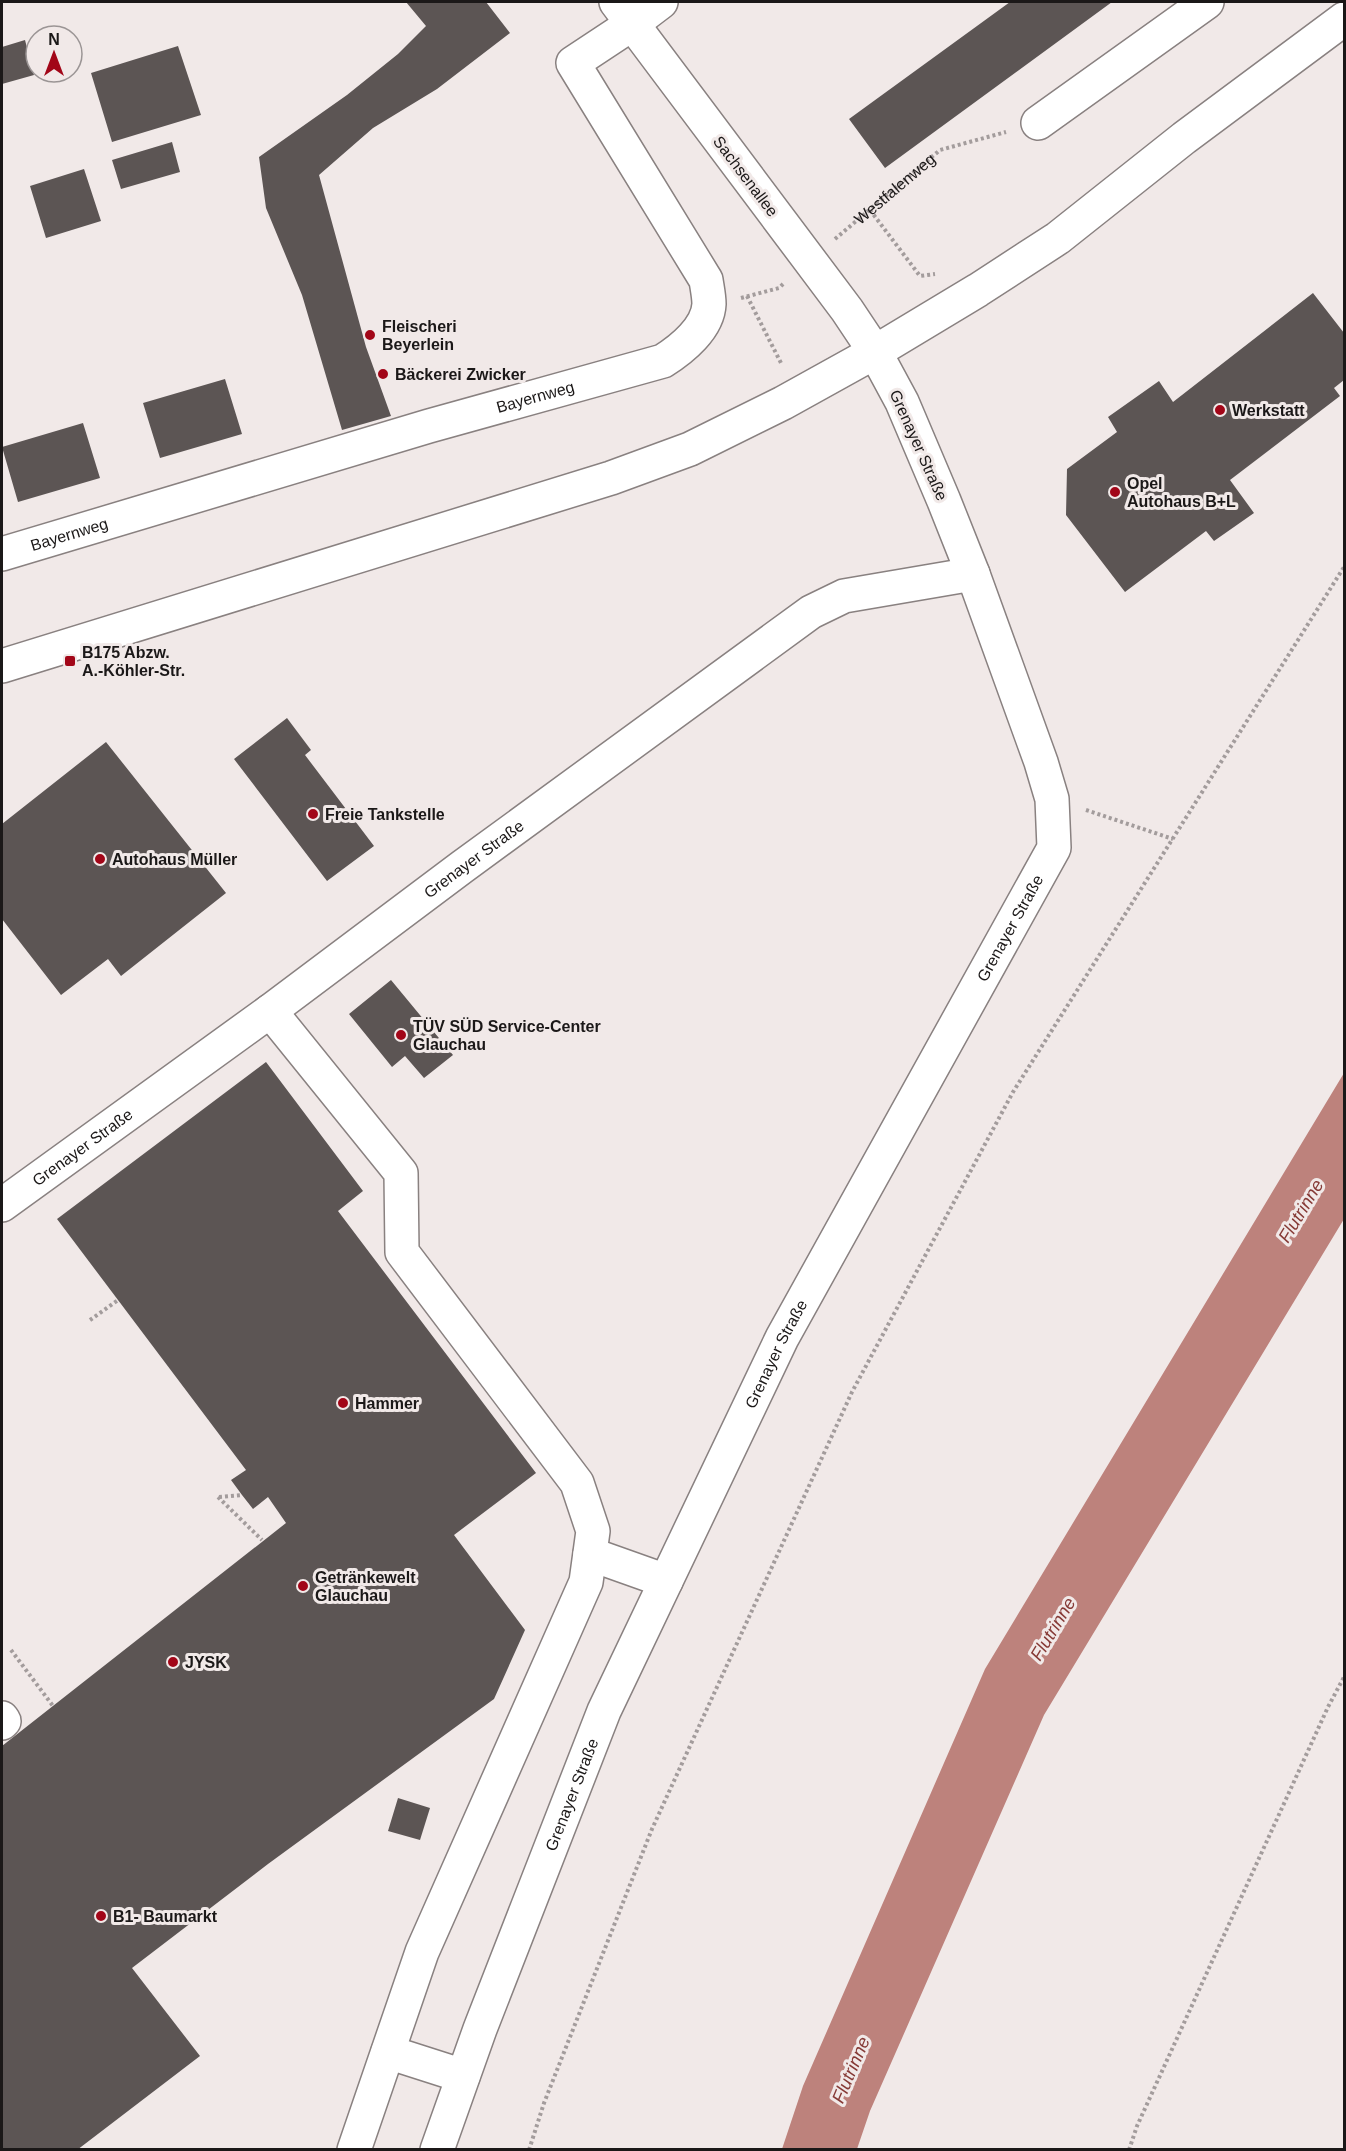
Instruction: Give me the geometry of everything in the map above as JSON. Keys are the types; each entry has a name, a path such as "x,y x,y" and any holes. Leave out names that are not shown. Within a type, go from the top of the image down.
{"street":[{"path":"661,2 624,13 573,63 706,280 709,305"},
{"path":"1038,123 1207,2"},
{"name":"Sachsenallee","path":"624,13 810,260 875,352"},
{"path":"2,666 611,478 690,449 875,352 1058,238 1184,138 1344,19"},
{"name":"Bayernweg","path":"2,554 429,426 663,361 684,347 701,327 709,305"},
{"name":"Grenayer Straße","path":"437,2150 604,1712 666,1581 782,1338 1054,849 1052,799 1041,762 973,574 910,420 875,352"},
{"name":"Grenayer Straße","path":"2,1205 270,1011 462,867 811,612 844,596 973,574"},
{"path":"270,1011 401,1173 402,1252 577,1483 593,1531 586,1582 422,1952 354,2150"},
{"path":"590,1554 666,1581"},
{"path":"2,1718 4,1721 2,1723"},
{"path":"388,2052 464,2076"}],"path":[{"name":"Westfalenweg","path":"709,305 780,288 940,150 1038,123"},
{"path":"870,210 920,276 946,272 964,298"},
{"path":"747,296 797,394"},
{"path":"529,2150 544,2103 652,1829 852,1392 1013,1092 1344,567"},
{"path":"1052,799 1173,839"},
{"path":"90,1320 118,1300"},
{"path":"242,1495 218,1497 262,1540"},
{"path":"11,1650 53,1706"},
{"path":"1129,2150 1137,2126 1328,1707 1344,1677"}],"water":[{"name":"Flutrinne","path":"1344,1073 1344,1219 1044,1715 870,2111 857,2149 782,2149 803,2086 985,1669"}],"building":[{"path":"406,2 486,2 510,33 437,89 373,128 319,175 366,347 391,416 342,430 302,295 266,208 259,157 347,95 398,54 426,26"},
{"path":"1010,2 1112,2 885,168 849,119"},
{"path":"24,40 24,78 2,84 2,47"},
{"path":"178,46 201,115 112,142 91,73"},
{"path":"172,142 180,172 121,189 112,160"},
{"path":"84,169 101,221 46,238 30,186"},
{"name":"Werkstatt","path":"1313,293 1344,333 1344,380 1334,388 1340,396 1230,480 1254,513 1214,541 1206,531 1125,592 1066,515 1067,469 1117,432 1108,417 1159,381 1173,402"},
{"path":"225,379 242,434 160,458 143,403"},
{"path":"83,423 100,478 18,502 2,447"},
{"name":"Freie Tankstelle","path":"287,718 311,750 305,755 374,846 327,881 234,759"},
{"name":"Autohaus Müller","path":"106,742 226,893 121,976 108,959 61,995 2,919 2,824"},
{"name":"TÜV SÜD Service-Center Glauchau","path":"391,980 453,1055 424,1078 405,1056 392,1067 349,1014"},
{"path":"266,1062 363,1191 338,1211 536,1473 454,1535 525,1630 494,1699 268,1864 132,1968 200,2056 77,2150 2,2150 2,1746 286,1523 268,1497 253,1509 242,1495 231,1480 246,1470 57,1219"},
{"path":"398,1798 430,1808 420,1840 388,1831"}],"place":[{"name":"Fleischeri Beyerlein","path":"370,335"},
{"name":"Bäckerei Zwicker","path":"383,374"},
{"name":"Werkstatt","path":"1220,410"},
{"name":"Opel Autohaus B+L","path":"1115,492"},
{"name":"B175 Abzw. A.-Köhler-Str.","path":"70,661"},
{"name":"Freie Tankstelle","path":"313,814"},
{"name":"Autohaus Müller","path":"100,859"},
{"name":"TÜV SÜD Service-Center Glauchau","path":"401,1035"},
{"name":"Hammer","path":"343,1403"},
{"name":"Getränkewelt Glauchau","path":"303,1586"},
{"name":"JYSK","path":"173,1662"},
{"name":"B1- Baumarkt","path":"101,1916"}]}
